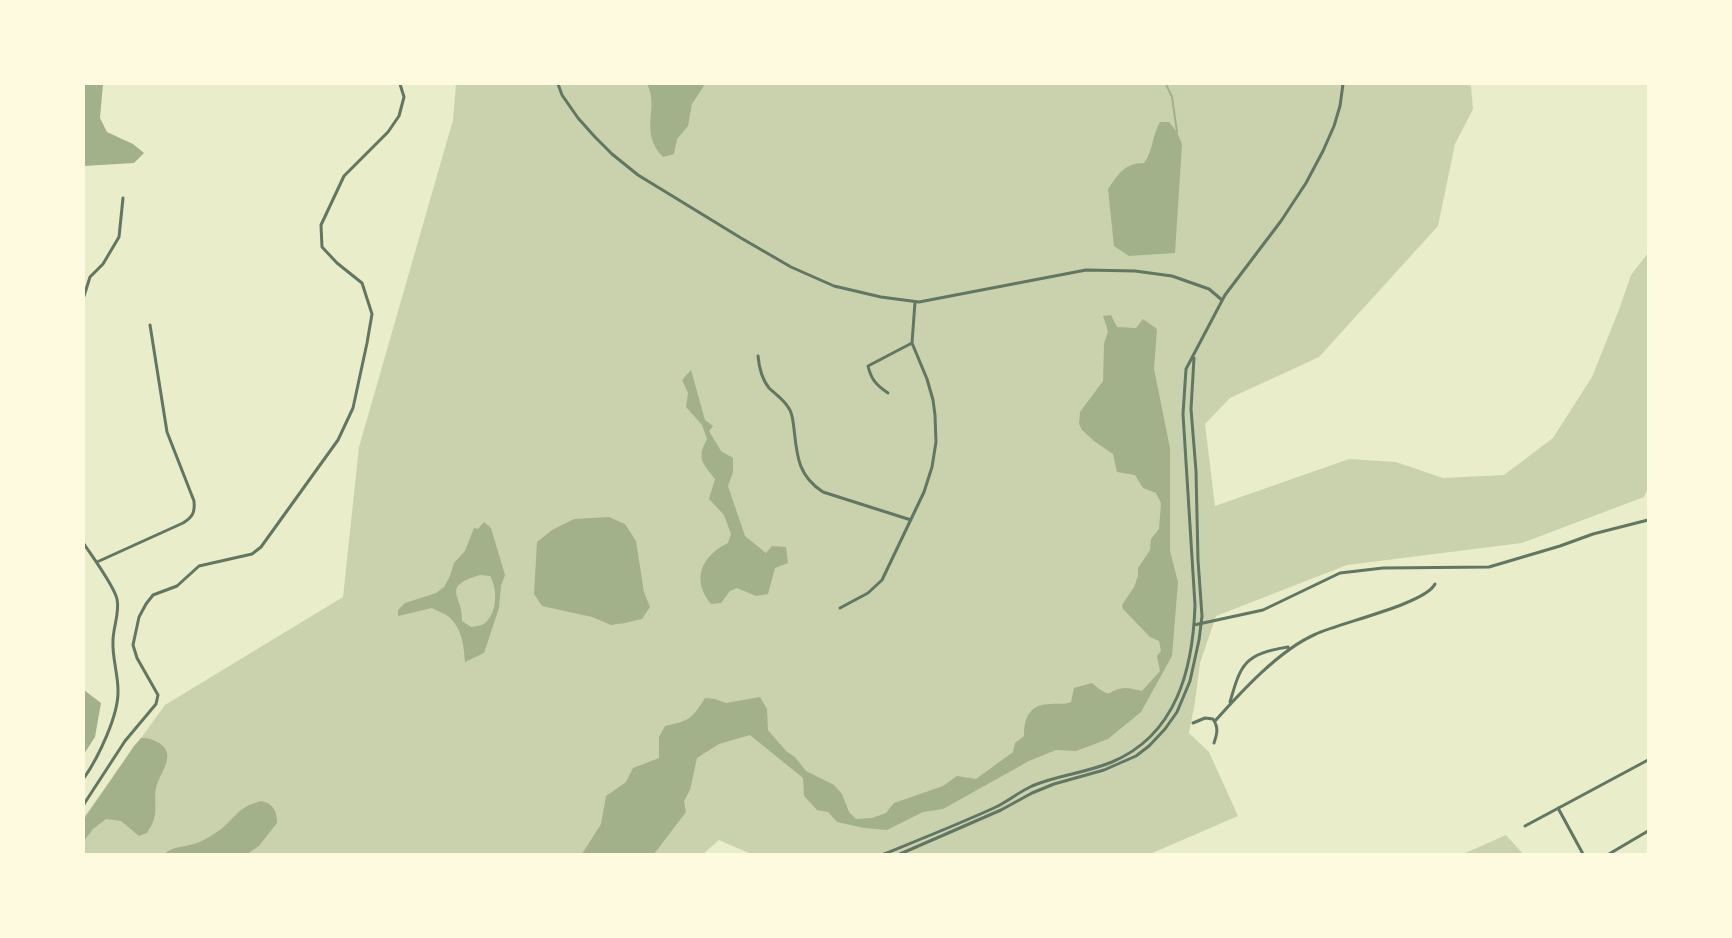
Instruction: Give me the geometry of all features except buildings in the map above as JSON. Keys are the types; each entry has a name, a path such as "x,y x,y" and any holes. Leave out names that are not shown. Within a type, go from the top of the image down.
{"street":[{"path":"84,804 125,741 156,704 158,695 133,645 139,616 146,604 153,595 177,586 199,566 252,554 262,548 338,440 353,408 372,314 362,283 337,263 322,247 321,225 344,176 388,132 400,116 404,97 400,84"},
{"path":"558,84 562,95 578,118 612,154 638,175 723,228 791,267 834,286 881,297 919,302 1086,270 1135,271 1172,276 1209,290 1222,300"},
{"path":"884,854 997,806 1031,787 1054,778 1111,763 1131,753 1144,744 1172,710 1179,697 1194,625 1194,596 1183,414 1186,369 1222,300 1282,221 1306,183 1334,126 1340,106 1343,84"},
{"path":"84,296 90,277 103,264 119,237 123,198"},
{"path":"840,608 868,593 882,580 924,492 932,467 936,442 933,400 927,379 912,342 915,302"},
{"path":"97,562 184,524 192,518 195,509 194,500 167,432 150,325"},
{"path":"888,393 877,386 871,378 868,366 912,342"},
{"path":"900,854 1001,810 1032,793 1054,784 1104,770 1136,756 1165,730 1177,712 1190,680 1201,624 1196,480 1191,409 1194,355"},
{"path":"758,356 760,374 768,386 789,408 799,463 804,476 823,492 911,520"},
{"path":"1194,625 1263,610 1340,573 1383,568 1489,567 1593,534 1648,520"},
{"path":"84,544 97,562 117,598 118,607 113,641 118,691 117,706 98,755 84,778"},
{"path":"1215,721 1230,704 1291,647 1316,633 1400,605 1432,590 1435,584"},
{"path":"1230,704 1237,678 1243,666 1254,657 1272,650 1291,647"},
{"path":"1193,723 1205,718 1214,719 1218,733 1214,743"},
{"path":"1525,826 1648,760"},
{"path":"1558,808 1583,854"},
{"path":"1609,854 1648,831"}],"shaded area":[{"path":"84,84 103,84 100,118 107,132 133,144 144,153 134,163 84,166"},
{"path":"456,84 1468,84 1471,86 1473,109 1455,144 1438,226 1319,357 1230,398 1205,424 1215,506 1349,459 1396,462 1443,478 1504,475 1553,438 1592,377 1631,275 1648,253 1648,488 1644,497 1522,543 1347,565 1216,616 1200,663 1189,733 1209,752 1238,816 1150,854 751,854 719,840 703,854 84,854 84,817 165,705 343,597 359,447 453,120"},
{"path":"647,84 705,84 692,104 688,126 677,139 674,154 663,157 652,138 650,129 651,102"},
{"path":"1160,122 1169,122 1177,132 1182,144 1175,253 1129,256 1114,246 1108,189 1126,168 1131,165 1144,163"},
{"path":"1111,315 1117,327 1136,328 1143,319 1157,329 1154,369 1170,448 1170,551 1178,582 1172,656 1141,712 1108,739 1076,751 1056,750 1029,761 943,809 923,812 887,830 864,828 837,822 828,812 817,810 804,796 803,778 750,735 719,744 697,758 690,790 684,801 686,812 654,854 582,854 601,824 606,796 626,782 633,768 659,758 659,737 665,726 689,718 697,711 705,698 726,703 760,697 767,709 768,730 806,771 834,785 842,794 849,812 856,819 872,818 886,813 894,803 943,786 957,776 976,779 1013,752 1015,743 1024,736 1025,723 1033,709 1038,706 1071,702 1074,688 1092,683 1107,693 1125,688 1142,691 1160,671 1157,656 1161,651 1159,641 1150,637 1123,609 1122,605 1134,587 1138,576 1138,568 1150,550 1151,539 1159,529 1161,503 1156,493 1143,488 1135,475 1117,472 1113,454 1094,441 1082,430 1079,424 1080,412 1103,381 1104,344 1108,331 1103,316"},
{"path":"691,370 705,420 713,426 709,431 721,451 733,458 733,472 728,486 745,536 766,553 772,546 786,547 788,563 775,568 768,594 756,596 737,588 730,591 721,603 711,604 701,586 700,578 705,562 719,548 728,543 731,534 724,515 709,499 715,479 702,461 702,452 707,439 702,425 686,407 688,393 682,380"},
{"path":"609,517 625,524 636,541 644,592 650,607 642,619 611,625 592,617 542,606 534,594 537,542 552,530 574,519"},
{"path":"484,522 491,528 505,575 501,586 499,608 484,653 465,662 460,632 449,617 432,608 398,616 398,610 405,603 436,593 444,587 454,563 465,551 474,528 478,529","holes":["480,575 490,576 495,593 493,612 485,623 471,627 462,621 462,612 456,593 457,588 468,579"]},
{"path":"84,690 101,703 95,737 84,754"},
{"path":"141,738 159,743 167,753 166,764 156,788 155,812 152,825 147,833 139,836 121,821 106,819 93,829 84,841 84,819"},
{"path":"261,801 274,808 277,823 259,846 247,854 164,854 171,849 206,839 221,829 245,807"},
{"path":"1506,835 1523,854 1463,854"}],"waterway":[{"path":"1166,84 1172,97 1177,132"}]}
